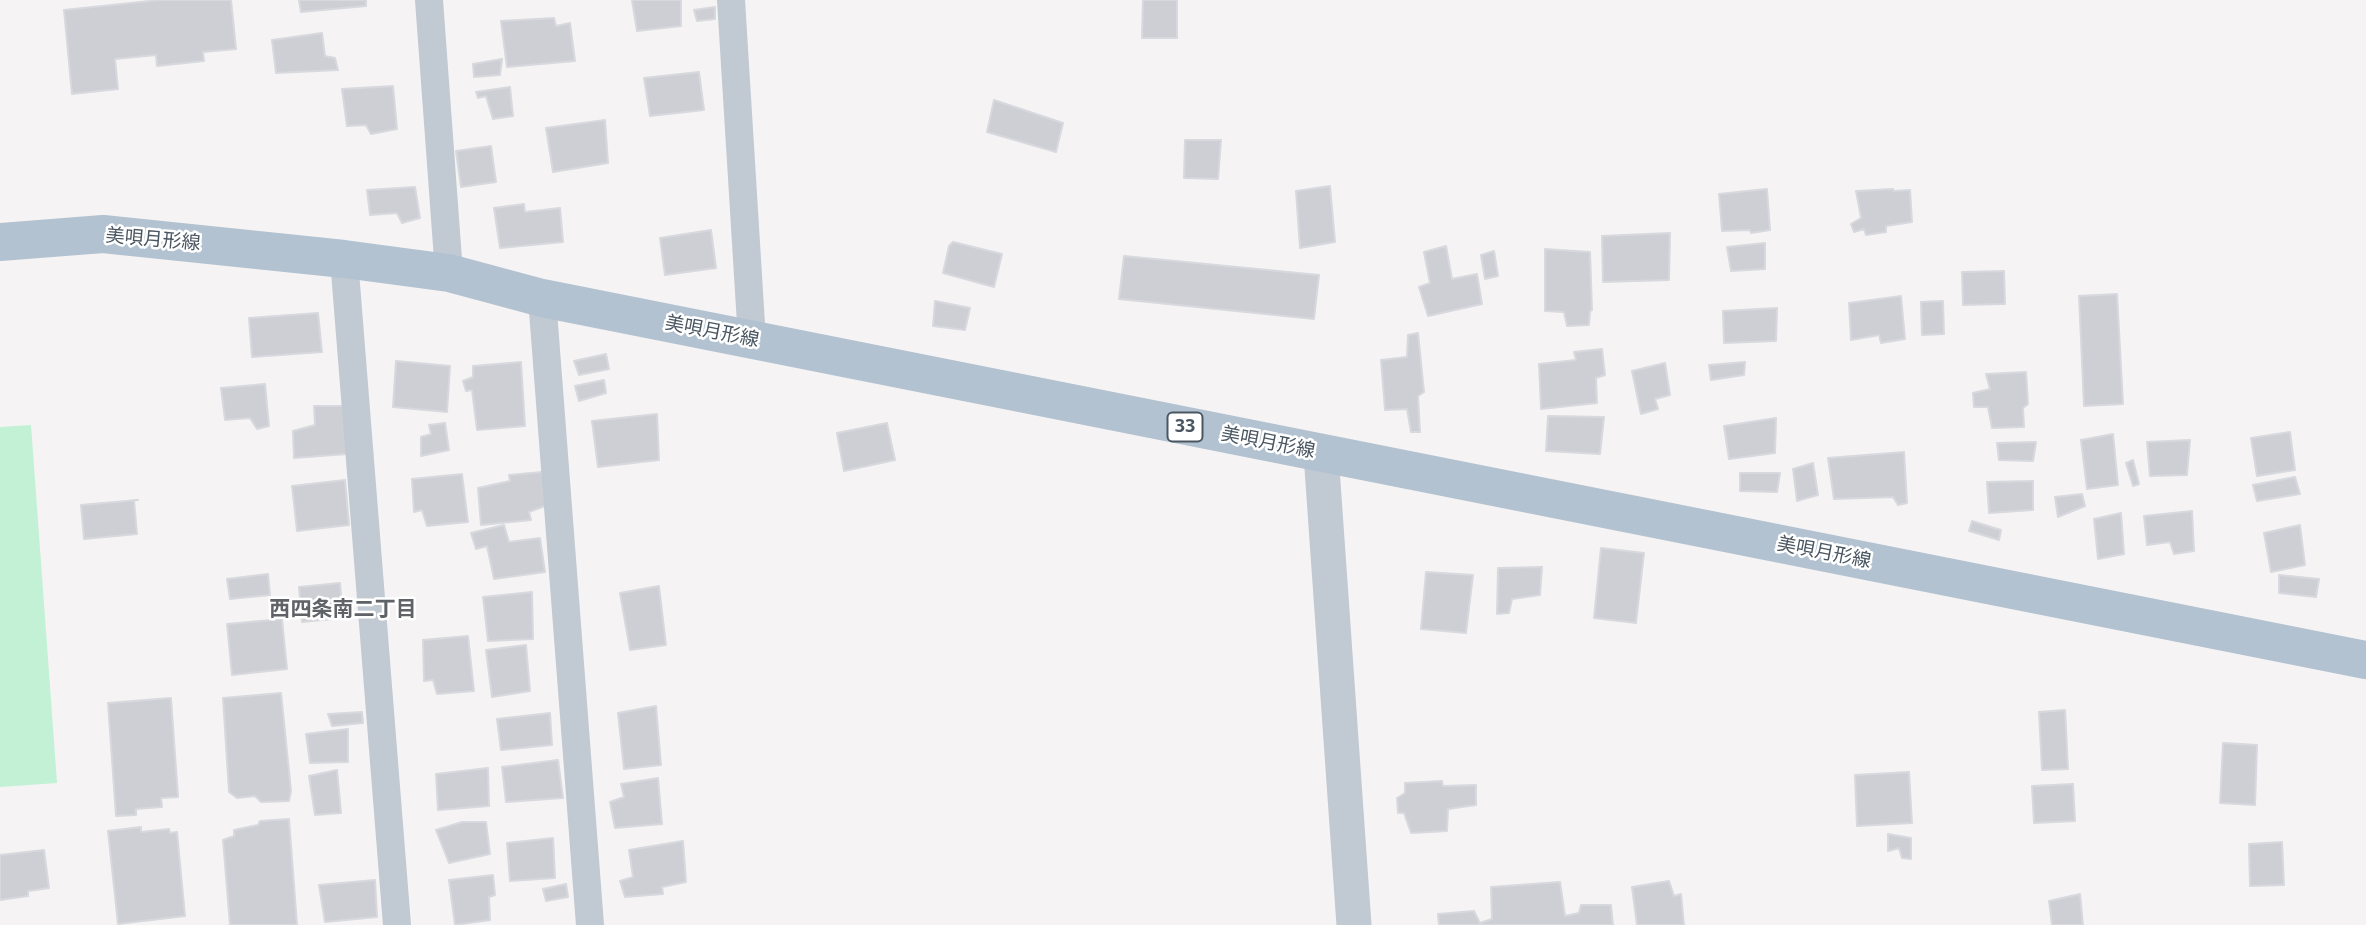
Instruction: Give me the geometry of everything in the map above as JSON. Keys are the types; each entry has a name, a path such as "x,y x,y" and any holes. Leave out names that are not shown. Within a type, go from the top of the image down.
{"main road":[{"name":"美唄月形線","path":"0,242 103,234 344,259 449,273 541,298 2366,660"}],"street":[{"path":"429,0 449,273"},
{"path":"731,0 752,340"},
{"path":"344,259 397,925"},
{"path":"541,298 590,925"},
{"path":"1321,454 1354,925"}],"green space":[{"path":"31,425 57,783 0,787 0,427"}],"building":[{"path":"159,0 231,0 236,49 203,52 204,61 157,66 156,55 115,59 118,89 72,94 64,10"},
{"path":"299,0 366,0 366,6 301,12"},
{"path":"632,0 681,0 681,26 637,31"},
{"path":"1143,0 1177,0 1177,38 1142,38"},
{"path":"715,7 715,19 697,21 694,10"},
{"path":"554,18 556,26 570,23 575,61 507,67 501,21"},
{"path":"322,33 325,56 335,58 338,70 276,73 272,40"},
{"path":"502,59 500,75 474,77 473,64"},
{"path":"699,72 704,110 650,116 644,78"},
{"path":"393,86 397,129 371,134 366,125 347,126 342,89"},
{"path":"510,87 513,116 493,119 486,96 478,98 476,92"},
{"path":"994,100 1063,123 1056,152 987,132"},
{"path":"605,120 608,163 553,172 546,128"},
{"path":"1185,140 1221,140 1218,179 1184,178"},
{"path":"491,146 496,182 461,187 456,151"},
{"path":"1330,186 1335,242 1300,248 1296,191"},
{"path":"415,187 420,218 402,223 397,213 370,215 367,190"},
{"path":"1767,189 1770,230 1751,233 1750,230 1722,231 1719,194"},
{"path":"1910,190 1912,222 1886,226 1886,232 1866,235 1864,229 1854,232 1851,224 1861,218 1856,191"},
{"path":"524,204 525,212 560,208 563,242 500,248 494,208"},
{"path":"711,230 716,268 665,275 660,238"},
{"path":"1670,233 1669,280 1603,282 1602,236"},
{"path":"953,242 1002,254 994,287 943,273 949,246"},
{"path":"1765,243 1765,269 1731,271 1727,247"},
{"path":"1446,246 1452,279 1477,274 1482,304 1428,316 1419,287 1430,283 1424,252"},
{"path":"1545,249 1590,252 1592,310 1589,325 1567,326 1564,312 1545,311"},
{"path":"1494,251 1498,276 1485,279 1481,255"},
{"path":"1124,256 1319,275 1314,319 1119,299"},
{"path":"2004,271 2005,304 1963,305 1962,272"},
{"path":"2117,294 2123,404 2084,406 2079,296"},
{"path":"1901,296 1905,339 1881,343 1879,335 1851,340 1849,303"},
{"path":"935,301 970,308 965,330 933,326"},
{"path":"1943,301 1944,334 1922,335 1921,302"},
{"path":"1777,308 1776,341 1724,343 1723,311"},
{"path":"318,313 322,352 252,357 249,318"},
{"path":"1418,333 1424,392 1418,396 1420,432 1411,432 1407,409 1385,410 1381,360 1407,357 1408,335"},
{"path":"1602,349 1605,375 1596,378 1597,403 1541,409 1539,364 1576,360 1574,352"},
{"path":"606,354 609,369 579,375 574,361"},
{"path":"396,361 450,366 447,412 393,407"},
{"path":"521,362 525,426 477,430 472,390 466,391 463,381 473,377 473,366"},
{"path":"1745,362 1744,375 1711,380 1709,365"},
{"path":"1665,363 1670,395 1655,399 1658,409 1641,414 1632,371"},
{"path":"2026,372 2028,404 2023,408 2024,427 1992,428 1988,407 1974,407 1973,393 1990,389 1986,374"},
{"path":"604,380 606,393 579,401 575,386"},
{"path":"265,384 269,426 257,429 250,418 225,420 221,388"},
{"path":"314,406 344,406 347,454 294,458 293,431 315,425"},
{"path":"657,414 659,460 598,467 592,421"},
{"path":"1548,416 1604,417 1600,454 1546,451"},
{"path":"1776,418 1775,453 1729,459 1724,426"},
{"path":"445,423 449,450 421,456 421,437 431,434 429,425"},
{"path":"887,423 895,460 844,471 837,433"},
{"path":"2290,432 2295,470 2257,476 2251,438"},
{"path":"2113,434 2118,485 2087,489 2081,440"},
{"path":"2190,440 2187,475 2150,476 2147,442"},
{"path":"2036,442 2033,461 1999,460 1997,443"},
{"path":"1904,452 1907,503 1898,505 1893,497 1834,499 1828,458"},
{"path":"2133,460 2139,484 2133,486 2126,463"},
{"path":"1813,463 1818,495 1797,501 1793,469"},
{"path":"542,472 545,506 529,512 531,520 481,525 478,488 510,481 509,475"},
{"path":"1740,473 1780,473 1777,492 1740,491"},
{"path":"462,474 468,522 427,526 422,510 414,512 412,479"},
{"path":"2295,477 2300,494 2257,501 2253,485"},
{"path":"345,480 349,525 297,531 292,486"},
{"path":"2033,481 2033,510 1989,513 1987,482"},
{"path":"2082,494 2085,506 2058,517 2055,497"},
{"path":"134,500 137,534 84,539 81,505"},
{"path":"2192,511 2194,551 2174,554 2170,542 2147,545 2144,516"},
{"path":"2121,513 2124,554 2098,559 2094,519"},
{"path":"1972,521 2001,530 1999,540 1969,531"},
{"path":"504,525 509,542 540,538 545,572 494,579 487,546 476,549 471,533"},
{"path":"2300,525 2305,565 2271,572 2264,533"},
{"path":"1601,548 1644,553 1636,623 1594,618"},
{"path":"1542,567 1540,595 1512,599 1509,613 1497,614 1498,568"},
{"path":"1426,572 1473,575 1466,633 1421,629"},
{"path":"268,574 270,595 230,599 227,579"},
{"path":"2279,575 2319,579 2316,597 2279,593"},
{"path":"340,583 343,618 302,622 299,587"},
{"path":"659,586 666,645 630,650 620,593"},
{"path":"532,592 533,639 488,641 483,597"},
{"path":"282,619 287,669 232,675 227,624"},
{"path":"468,636 474,691 437,694 433,680 424,681 423,640"},
{"path":"526,645 530,691 492,697 486,650"},
{"path":"281,693 291,791 289,801 261,802 255,796 237,798 229,792 223,698"},
{"path":"171,698 178,797 161,798 162,807 136,809 136,815 116,816 108,703"},
{"path":"656,706 661,765 624,769 618,713"},
{"path":"2065,710 2068,769 2042,770 2039,712"},
{"path":"362,712 363,723 332,726 328,714"},
{"path":"550,713 552,745 501,750 497,719"},
{"path":"348,729 348,762 310,763 306,734"},
{"path":"2223,743 2257,745 2255,805 2220,803"},
{"path":"558,760 563,798 506,802 502,767"},
{"path":"488,768 489,806 438,810 436,774"},
{"path":"337,770 341,813 315,815 309,776"},
{"path":"1909,772 1912,823 1857,826 1855,775"},
{"path":"658,778 662,824 615,828 610,802 624,797 621,784"},
{"path":"1442,781 1443,786 1476,785 1476,805 1448,809 1447,831 1411,833 1404,813 1398,813 1397,798 1405,793 1405,783"},
{"path":"2073,784 2075,821 2034,823 2032,786"},
{"path":"289,819 297,925 230,925 223,840 234,836 234,830 258,825 260,821"},
{"path":"462,822 486,822 490,854 449,863 436,830"},
{"path":"141,827 141,832 169,829 170,833 177,832 185,916 118,924 108,831"},
{"path":"1888,834 1911,838 1911,859 1902,858 1899,848 1888,851"},
{"path":"553,838 555,878 510,881 507,843"},
{"path":"683,841 686,882 662,887 663,894 625,897 620,881 633,877 629,850"},
{"path":"2282,842 2284,885 2250,886 2249,844"},
{"path":"44,850 49,888 28,891 28,896 0,900 0,855"},
{"path":"493,875 495,895 489,897 490,920 455,925 449,880"},
{"path":"375,880 377,917 325,922 319,885"},
{"path":"1669,881 1674,896 1681,894 1684,925 1637,925 1632,887"},
{"path":"1560,882 1565,916 1579,913 1581,905 1611,905 1613,925 1439,925 1438,914 1474,911 1480,923 1492,919 1491,887"},
{"path":"566,884 568,897 546,901 543,889"},
{"path":"2080,894 2083,925 2052,925 2049,901"}],"district":[{"name":"西四条南二丁目","path":"343,610"}]}
